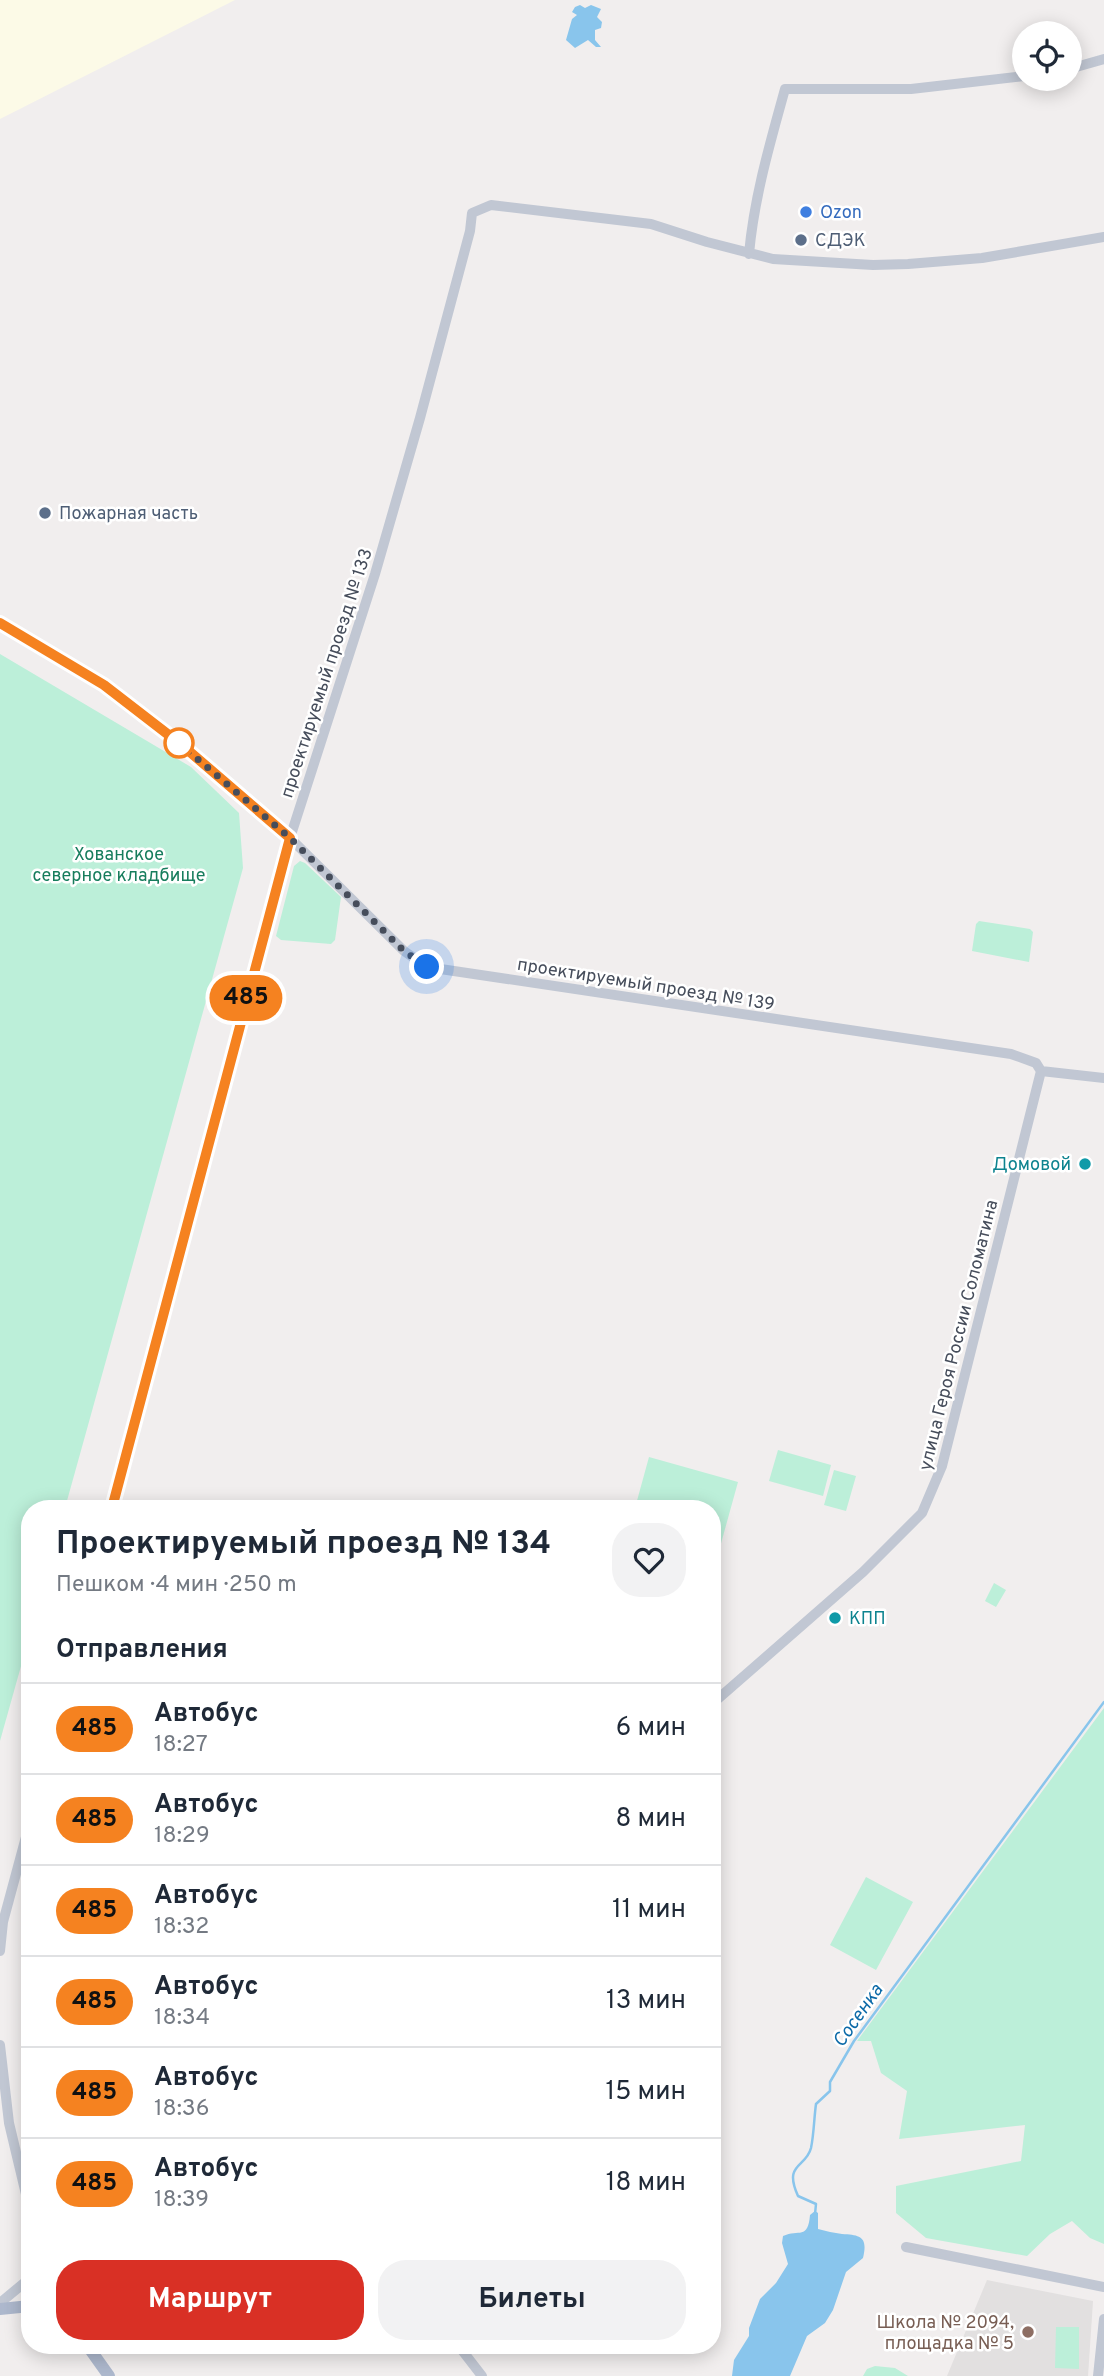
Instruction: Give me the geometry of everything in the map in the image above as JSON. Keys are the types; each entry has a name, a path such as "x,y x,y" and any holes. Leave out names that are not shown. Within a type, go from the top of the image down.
{"main road":[{"path":"0,2309 21,2307"},
{"path":"93,2354 109,2376"}],"street":[{"path":"1082,65 1104,59"},
{"path":"1012,77 911,89 785,89 765,160 752,226 750,254 773,259 908,264 982,258 1104,237"},
{"name":"проектируемый проезд № 133","path":"114,1500 290,838 375,574 420,418 470,231 472,213 491,205 651,224 750,254"},
{"name":"проектируемый проезд № 139","path":"0,623 104,685 183,746 290,838 404,951 427,967 1011,1054 1036,1063 1041,1072"},
{"path":"1041,1072 1104,1078"},
{"name":"улица Героя России Соломатина","path":"721,1696 863,1572 922,1513 940,1476 1041,1072"},
{"path":"0,1951 3,1922 21,1855"},
{"path":"0,2045 9,2123 21,2173"},
{"path":"906,2247 1104,2287"},
{"path":"0,2303 21,2286"},
{"path":"1098,2376 1104,2319"},
{"path":"465,2354 482,2376"}],"shaded area":[{"path":"0,0 235,0 0,119"},
{"name":"Школа № 2094, площадка № 5","path":"987,2280 1093,2301 1088,2376 947,2376"}],"green space":[{"name":"Хованское северное кладбище","path":"0,654 191,767 239,813 243,868 67,1500 21,1500 21,1666 0,1741"},
{"path":"300,861 341,897 335,940 331,944 281,940 276,936 294,866"},
{"path":"979,921 1030,929 1033,932 1029,962 972,951 976,924"},
{"path":"778,1450 831,1465 823,1496 769,1481"},
{"path":"649,1457 738,1482 721,1543 721,1500 637,1500"},
{"path":"834,1470 856,1476 846,1511 824,1505"},
{"path":"994,1583 1006,1590 996,1607 985,1601"},
{"path":"1104,1708 1104,2244 1090,2238 1072,2221 1050,2234 1027,2256 926,2238 896,2213 896,2186 1021,2161 1025,2125 899,2139 907,2091 881,2073 871,2041 857,2041"},
{"path":"866,1877 913,1902 876,1970 830,1945"},
{"path":"1056,2327 1079,2327 1079,2369 1055,2368"},
{"path":"875,2366 895,2368 908,2376 863,2376 867,2369"}],"water":[{"path":"580,5 601,9 597,17 602,22 601,28 595,30 595,40 601,47 596,47 588,40 575,48 566,40 572,19 577,15 572,12"},
{"path":"815,2211 818,2213 818,2229 862,2238 863,2258 846,2272 833,2310 825,2323 807,2336 790,2376 732,2376 734,2360 749,2336 749,2328 760,2299 776,2283 788,2264 782,2243 783,2236 805,2231 810,2215"}],"waterway":[{"name":"Сосенка","path":"815,2214 816,2204 798,2196 793,2177 811,2148 816,2104 830,2091 830,2082 854,2041 1104,1702"}],"bus line":[{"name":"485","path":"0,623 104,685 183,746 290,838 114,1500"}],"place":[{"name":"Ozon","path":"806,212"},
{"name":"СДЭК","path":"801,240"},
{"name":"Пожарная часть","path":"45,513"},
{"name":"Домовой","path":"1085,1164"},
{"name":"КПП","path":"835,1618"},
{"name":"Школа № 2094, площадка № 5","path":"1028,2332"}],"route":[{"path":"179,743 290,838 404,951 427,967"}]}
